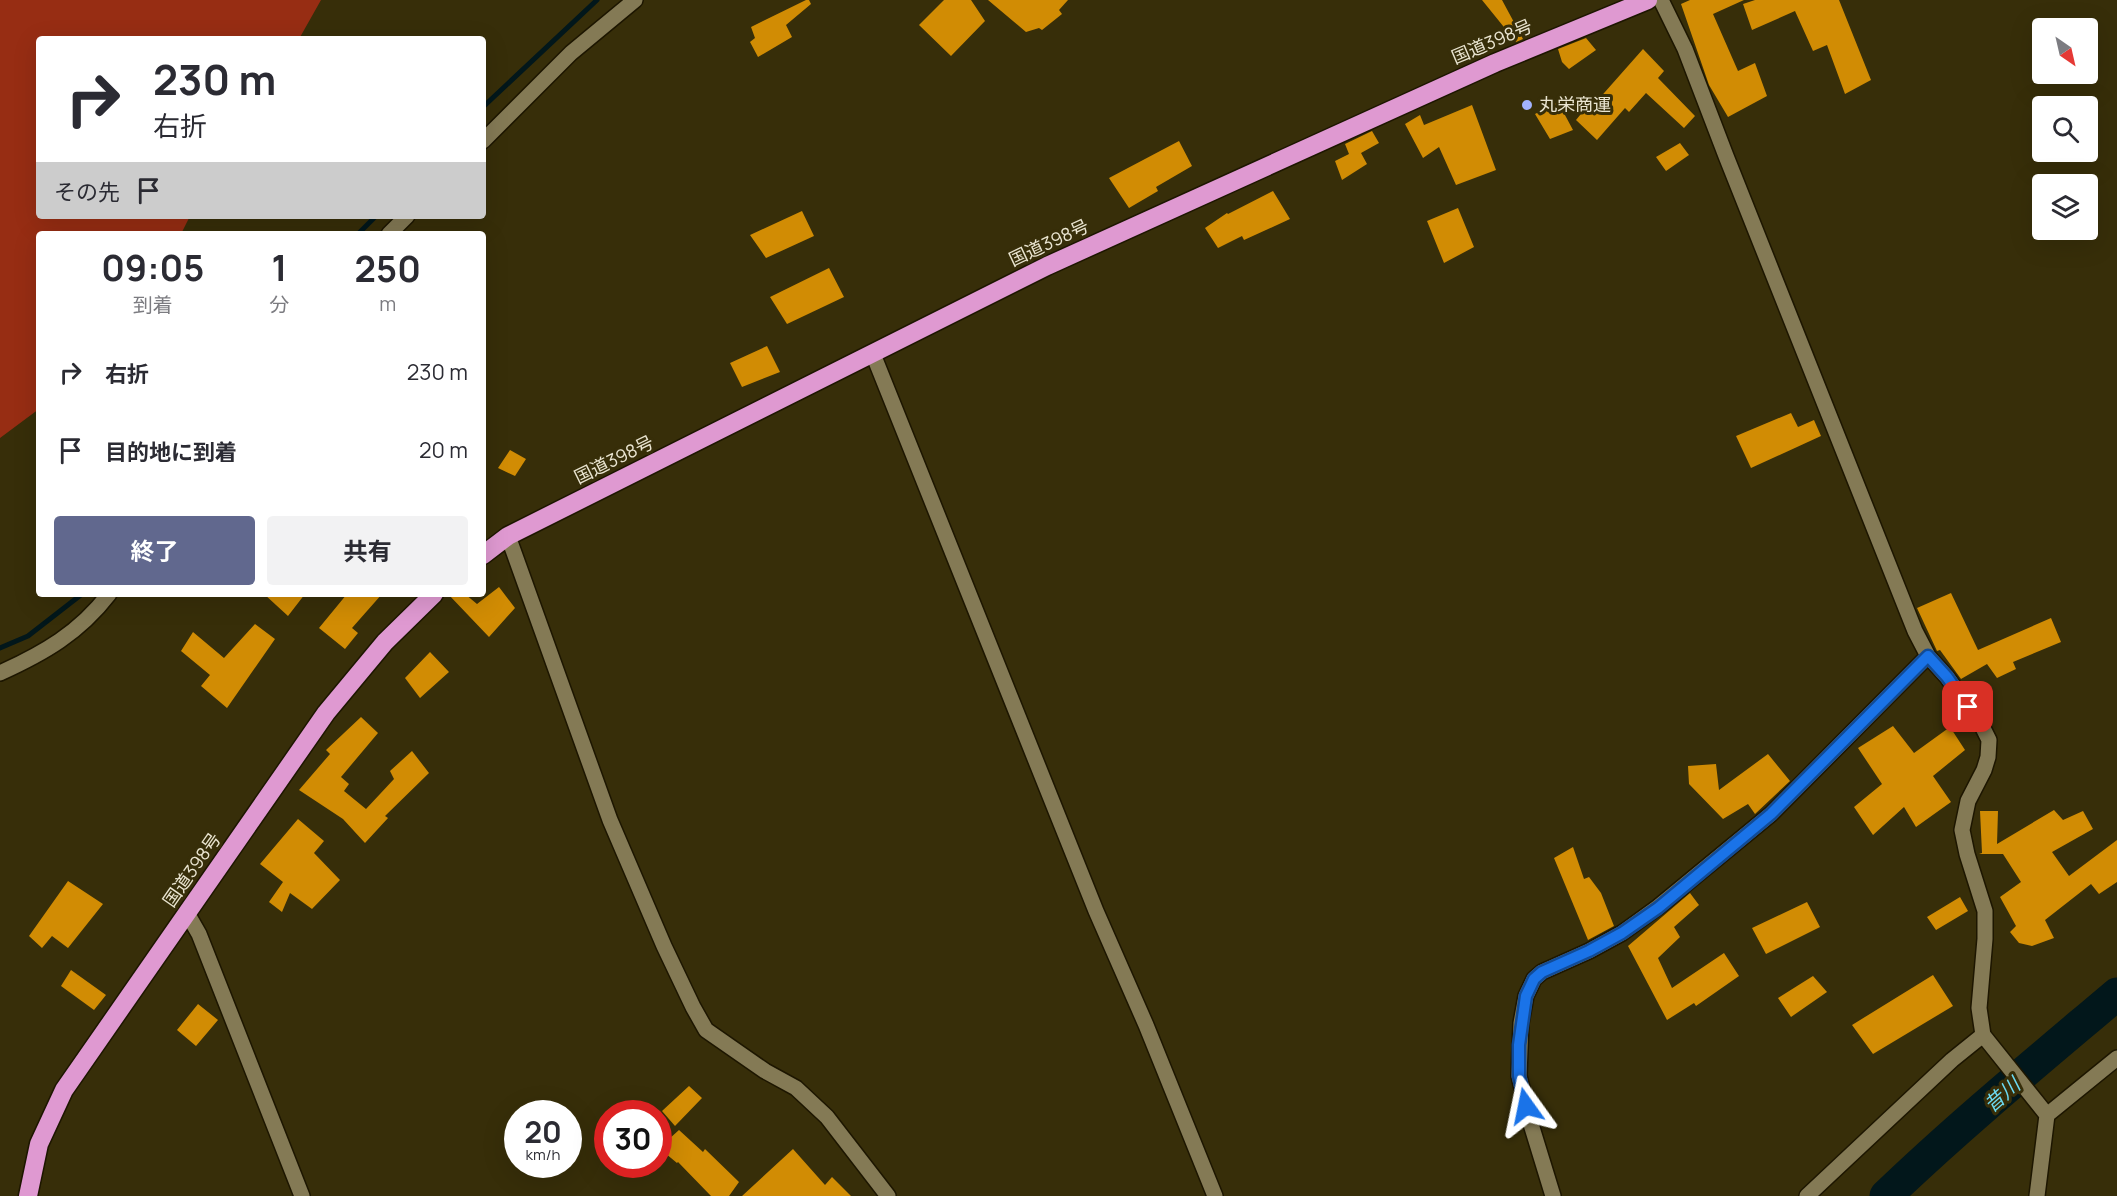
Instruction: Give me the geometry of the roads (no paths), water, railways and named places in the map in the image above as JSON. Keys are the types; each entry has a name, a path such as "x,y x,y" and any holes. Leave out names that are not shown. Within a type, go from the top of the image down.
{"highway":[{"name":"国道398号","path":"486,553 508,536 1047,266 1495,63 1648,0"},
{"name":"国道398号","path":"28,1196 39,1144 64,1090 326,713 385,642 431,597"}],"street":[{"path":"486,138 571,53 635,0"},
{"path":"1661,0 1685,49 1725,156 1915,631 1928,656 1947,677 1982,726 1989,740 1988,757 1968,801 1962,830 1985,911 1979,1008 1983,1035 2047,1115"},
{"path":"392,231 404,219"},
{"path":"873,354 1096,911 1146,1024 1215,1196"},
{"path":"508,536 610,820 664,946 701,1022 706,1030 730,1047 765,1071 796,1088 827,1117 888,1196"},
{"path":"0,673 52,646 88,620 107,597"},
{"path":"1553,1196 1519,1076 1521,1023 1529,986 1542,972 1622,933 1658,908 1771,814 1928,656"},
{"path":"187,913 199,934 302,1196"},
{"path":"1807,1196 1952,1060 1983,1035"},
{"path":"2037,1196 2047,1115 2117,1058"}],"waterway":[{"path":"486,104 597,0"},
{"path":"361,231 373,219"},
{"path":"0,648 28,636 78,597"},
{"name":"昔川","path":"1886,1196 1971,1118 2117,994"}],"place":[{"name":"丸栄商運","path":"1527,105"}]}
